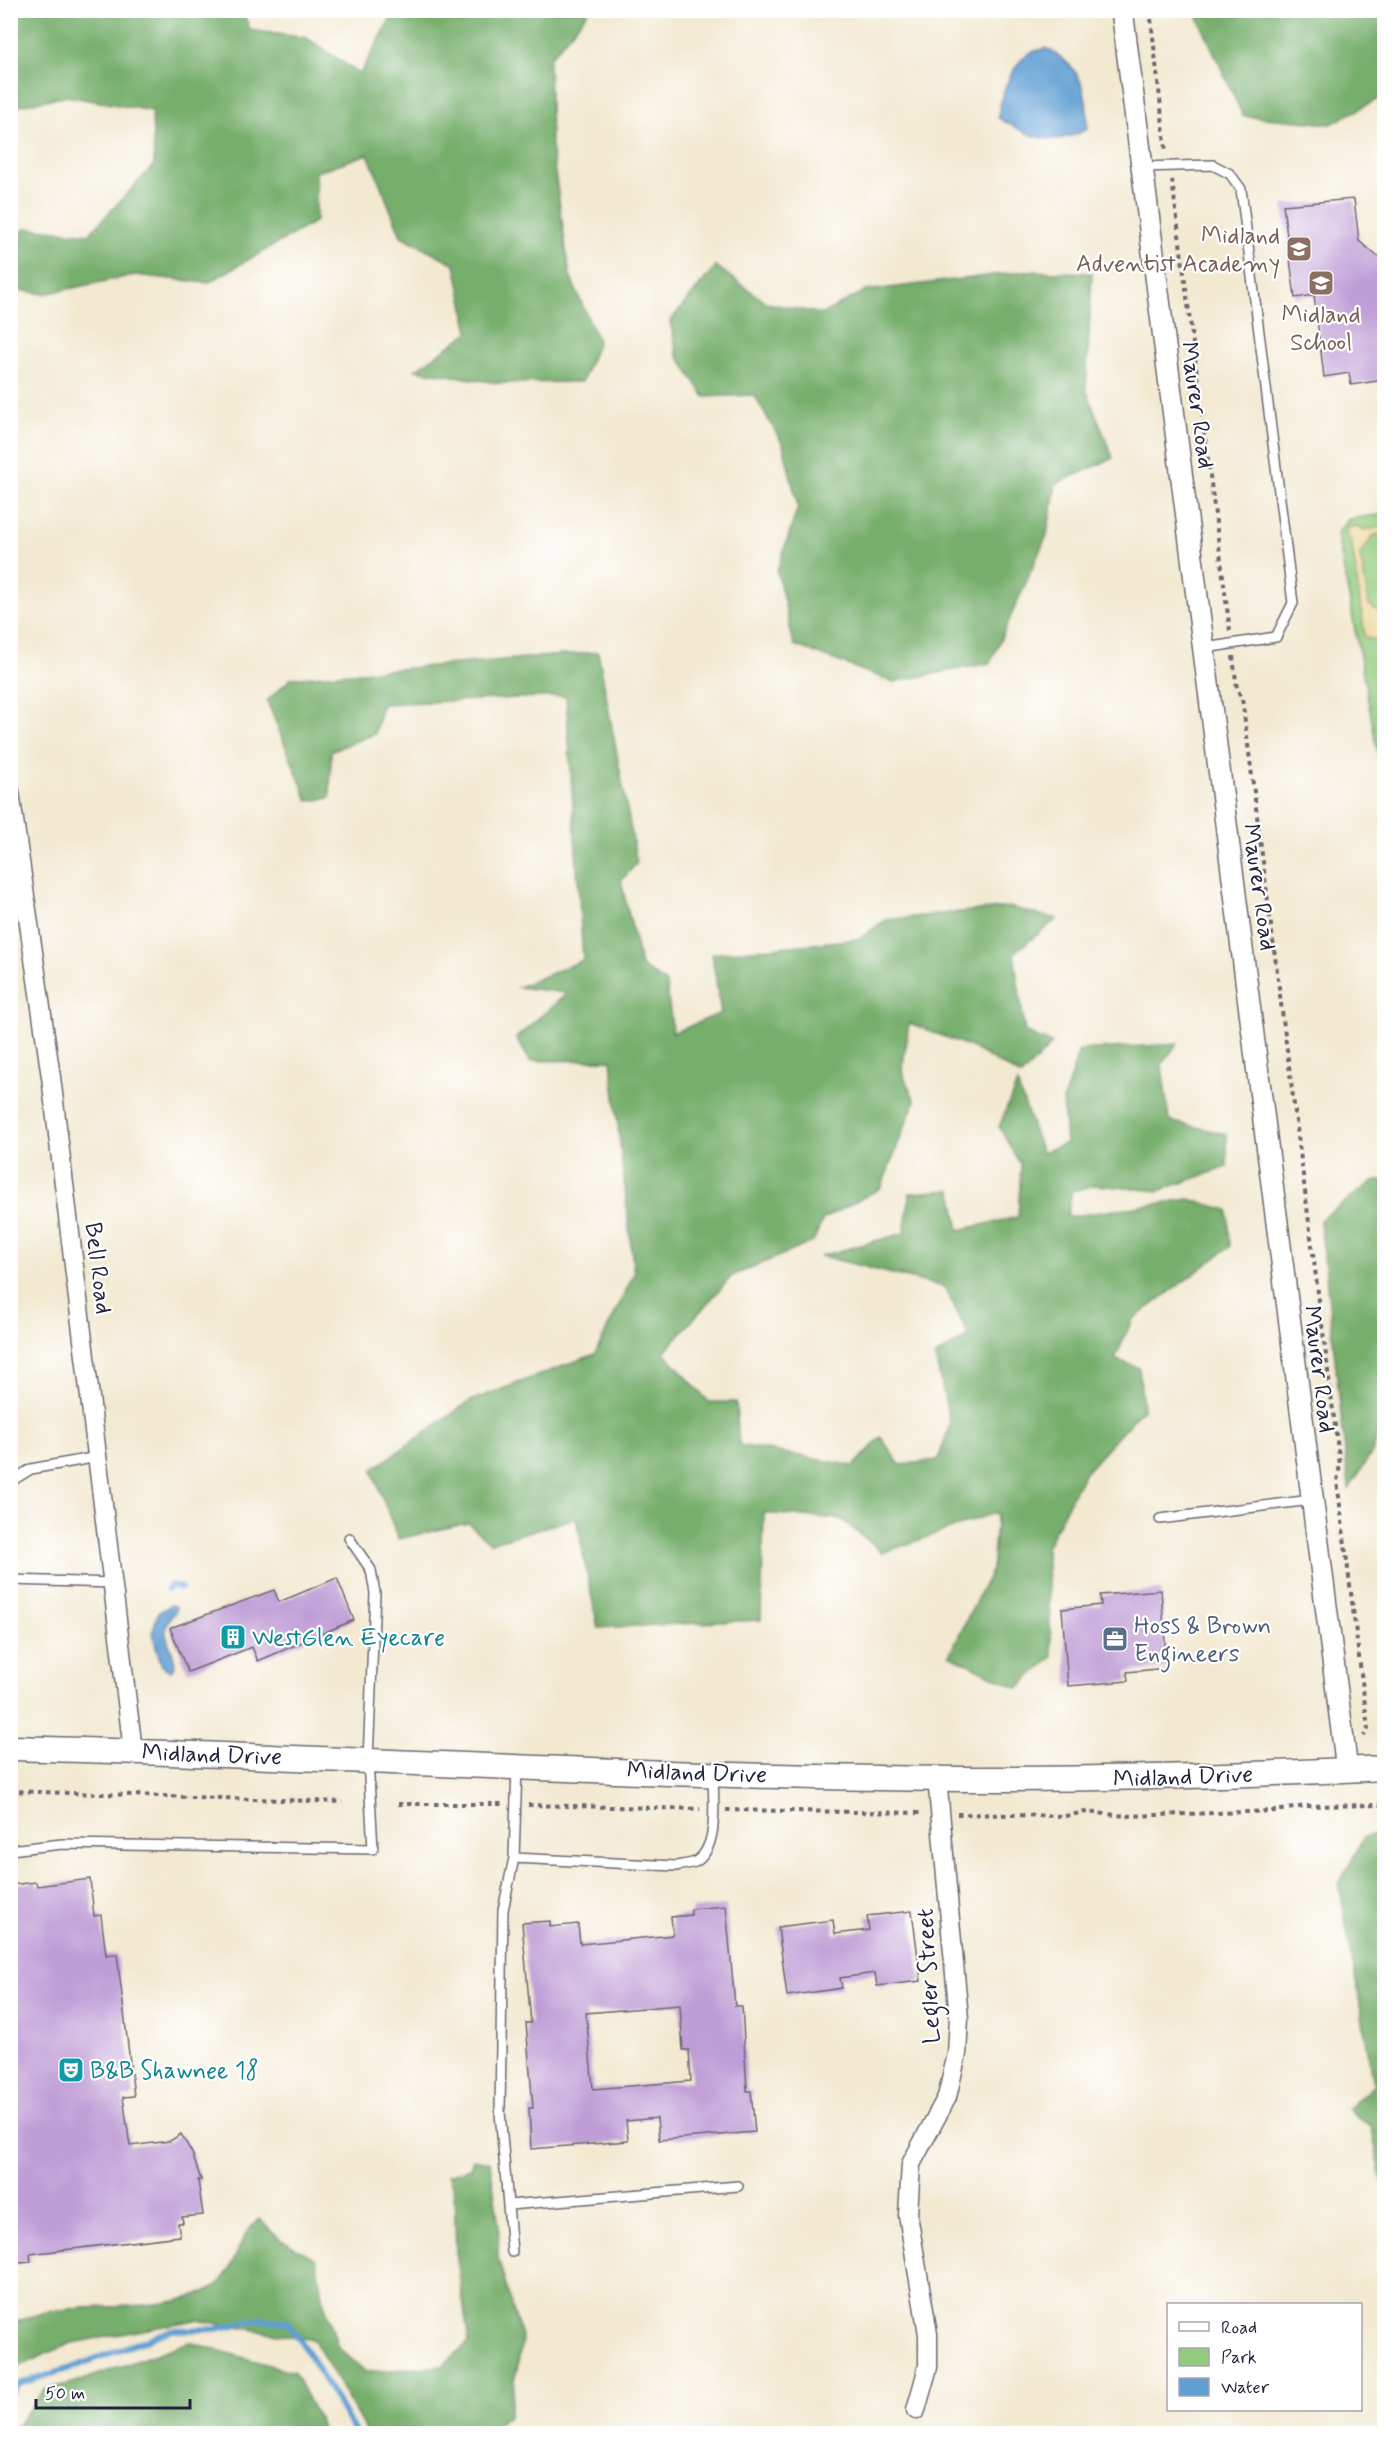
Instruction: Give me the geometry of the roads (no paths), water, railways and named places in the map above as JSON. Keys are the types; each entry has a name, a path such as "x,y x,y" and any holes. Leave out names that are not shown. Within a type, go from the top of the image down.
{"main road":[{"name":"Midland Drive","path":"10,1748 713,1773 937,1778 1183,1777 1384,1768"}],"street":[{"name":"Maurer Road","path":"1122,10 1140,167 1205,648 1311,1500 1347,1770"},
{"name":"Bell Road","path":"10,792 51,1077 133,1751"},
{"name":"Legler Street","path":"916,2410 928,2367 928,2334 908,2215 911,2164 947,2097 957,2054 959,2018 937,1778"}],"lane":[{"path":"1140,167 1214,165 1230,174 1241,189 1293,603 1276,637 1205,648"},
{"path":"10,1482 31,1469 98,1457"},
{"path":"1160,1519 1311,1500"},
{"path":"10,1850 62,1844 373,1849 368,1760 376,1616 375,1593 371,1570 349,1538"},
{"path":"10,1580 114,1583"},
{"path":"512,2252 500,2112 503,1910 514,1858 517,1766"},
{"path":"514,1858 675,1866 695,1862 707,1849 712,1809 713,1773"},
{"path":"509,2205 738,2186"}],"water":[{"path":"1046,48 1058,55 1075,72 1084,91 1087,129 1063,138 1041,138 1031,135 998,118 1001,101 1011,74 1028,54"},
{"path":"171,1605 176,1606 176,1611 166,1626 166,1632 174,1658 175,1667 171,1671 162,1666 152,1633 158,1613"}],"waterway":[{"path":"168,1589 171,1585 181,1588"},
{"path":"10,2395 19,2384 71,2368 172,2330 216,2329 261,2319 287,2322 304,2346 356,2434"}],"place":[{"name":"Midland Adventist Academy","path":"1299,249"},
{"name":"Midland School","path":"1321,283"},
{"name":"WestGlen Eyecare","path":"233,1637"},
{"name":"Hoss & Brown Engineers","path":"1115,1639"},
{"name":"B&B Shawnee 18","path":"71,2070"}]}
